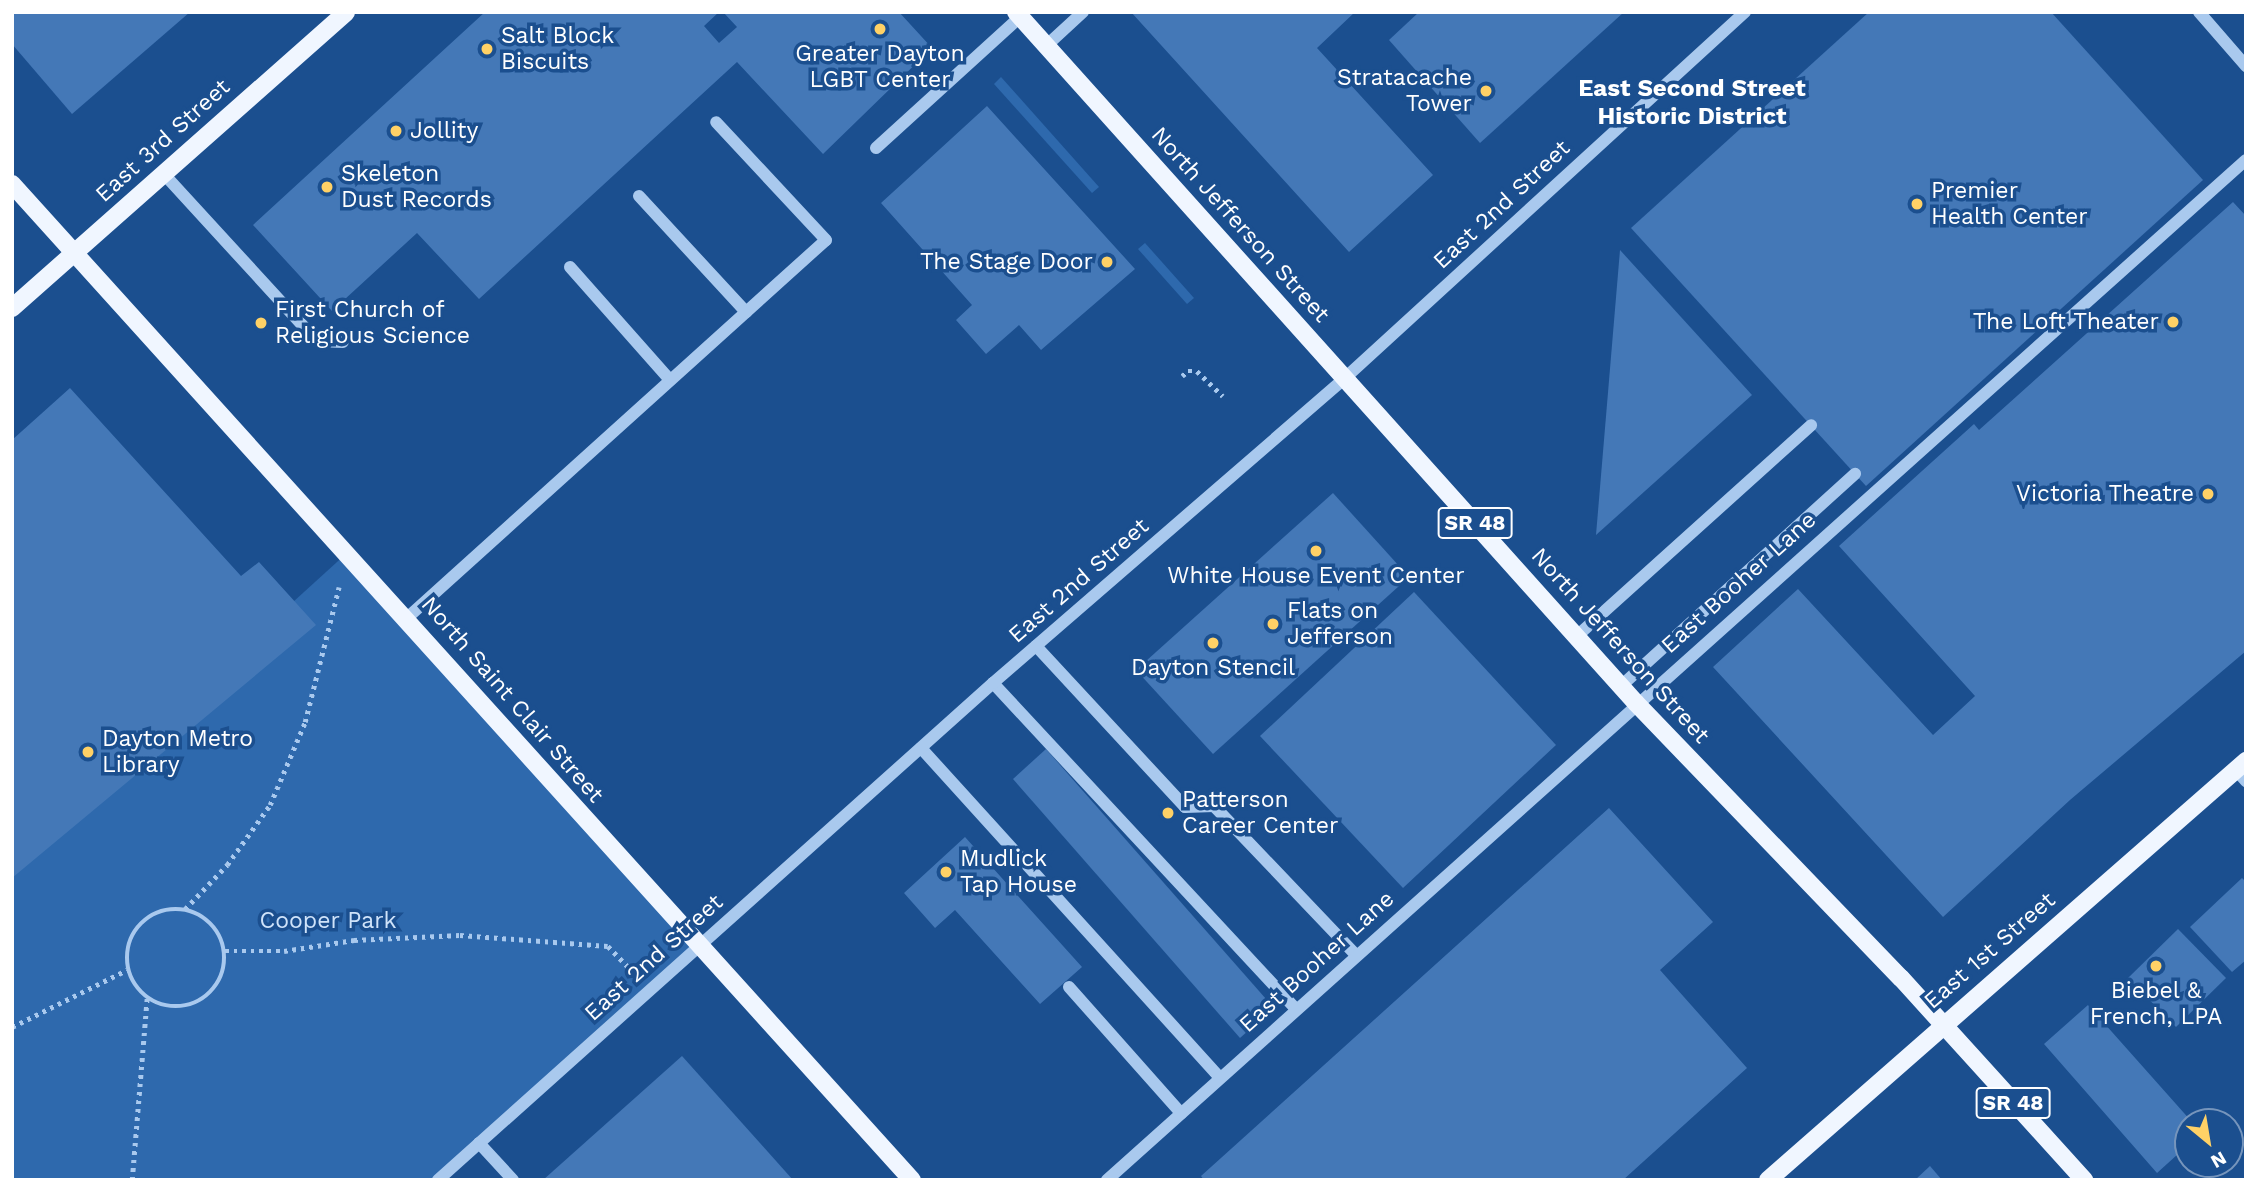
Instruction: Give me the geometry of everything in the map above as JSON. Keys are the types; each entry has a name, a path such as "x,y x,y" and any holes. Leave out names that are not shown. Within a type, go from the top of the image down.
{"main road":[{"name":"East 3rd Street","path":"12,308 346,12"},
{"name":"North Jefferson Street","path":"1018,15 1636,703 1901,978 2084,1180"},
{"name":"North Saint Clair Street","path":"12,184 348,552 540,770 912,1180"},
{"name":"East 1st Street","path":"1768,1180 1943,1025 2242,771"}],"street":[{"path":"1046,46 1083,12"},
{"name":"East 2nd Street","path":"438,1180 993,683 1345,378 1745,12"},
{"path":"2199,12 2246,66"},
{"path":"876,148 1018,15"},
{"path":"407,618 825,240 716,122"},
{"name":"East Booher Lane","path":"1107,1180 1636,703 2246,160"},
{"path":"163,173 317,341 344,342"},
{"path":"639,196 746,312"},
{"path":"570,267 670,380"},
{"path":"1577,636 1811,425"},
{"path":"1621,686 1855,474"},
{"path":"1036,646 1185,807 1214,806 1356,955"},
{"path":"993,683 1296,1009"},
{"path":"921,748 1220,1078"},
{"path":"1069,988 1181,1113"},
{"path":"479,1143 513,1180"}],"path":[{"path":"1182,376 1197,371 1223,396"},
{"path":"185,909 227,865 270,805 305,722 348,552"},
{"path":"169,909 185,909 212,924 221,937 225,951 224,968 218,983 208,996 194,1004 177,1007 146,999 134,986 127,970 126,954 131,938 140,924 153,914 169,909"},
{"path":"225,951 284,951 354,940 460,935 608,946 650,990"},
{"path":"12,1027 127,970"},
{"path":"132,1180 146,999"}],"green space":[{"path":"1001,77 1099,187 1092,193 994,84"},
{"path":"1145,243 1194,298 1187,304 1138,249"},
{"name":"Cooper Park","path":"348,552 699,946 438,1180 12,1180 12,858"}],"building":[{"path":"12,12 190,12 72,114 12,44"},
{"path":"485,12 719,12 704,26 719,43 737,27 723,12 899,12 932,48 823,154 737,62 479,299 417,233 332,311 253,225"},
{"path":"1131,12 1355,12 1317,48 1433,175 1349,252"},
{"name":"Stratacache Tower","path":"1419,12 1624,12 1480,143 1389,40"},
{"name":"Premier Health Center","path":"1869,12 2051,12 2203,180 1866,486 1631,228"},
{"path":"987,106 1135,269 1041,350 1019,325 986,354 956,320 972,305 881,203"},
{"path":"2233,202 2246,216 2246,651 2070,800 1943,917 1713,667 1798,589 1933,735 1975,696 1839,546 1974,424 1979,430"},
{"path":"1620,250 1752,395 1596,535"},
{"name":"Dayton Metro Library","path":"70,388 241,576 259,562 316,625 12,878 12,440"},
{"name":"Flats on Jefferson","path":"1333,493 1409,577 1213,754 1136,670"},
{"path":"1414,592 1556,745 1403,888 1260,736"},
{"path":"1046,749 1274,1008 1240,1038 1013,779"},
{"path":"1609,808 1713,922 1660,970 1747,1068 1623,1180 1204,1180 1201,1176"},
{"path":"965,837 1082,967 1040,1004 955,910 935,928 904,893"},
{"path":"2242,878 2246,882 2246,960 2232,972 2190,927"},
{"path":"2178,929 2226,978 2176,1027 2128,978"},
{"path":"2088,1005 2180,1108 2174,1108 2174,1158 2157,1173 2044,1044"},
{"path":"682,1056 793,1180 543,1180"},
{"path":"1930,1166 1942,1180 1915,1180"}],"place":[{"name":"Greater Dayton LGBT Center","path":"880,29"},
{"name":"Salt Block Biscuits","path":"487,49"},
{"name":"Stratacache Tower","path":"1486,91"},
{"name":"Jollity","path":"396,131"},
{"name":"Skeleton Dust Records","path":"327,187"},
{"name":"Premier Health Center","path":"1917,204"},
{"name":"The Stage Door","path":"1107,262"},
{"name":"The Loft Theater","path":"2173,322"},
{"name":"First Church of Religious Science","path":"261,323"},
{"name":"Victoria Theatre","path":"2208,494"},
{"name":"White House Event Center","path":"1316,551"},
{"name":"Flats on Jefferson","path":"1273,624"},
{"name":"Dayton Stencil","path":"1213,643"},
{"name":"Dayton Metro Library","path":"88,752"},
{"name":"Patterson Career Center","path":"1168,813"},
{"name":"Mudlick Tap House","path":"946,872"},
{"name":"Biebel & French, LPA","path":"2156,966"}],"district":[{"name":"East Second Street Historic District","path":"1692,103"}]}
